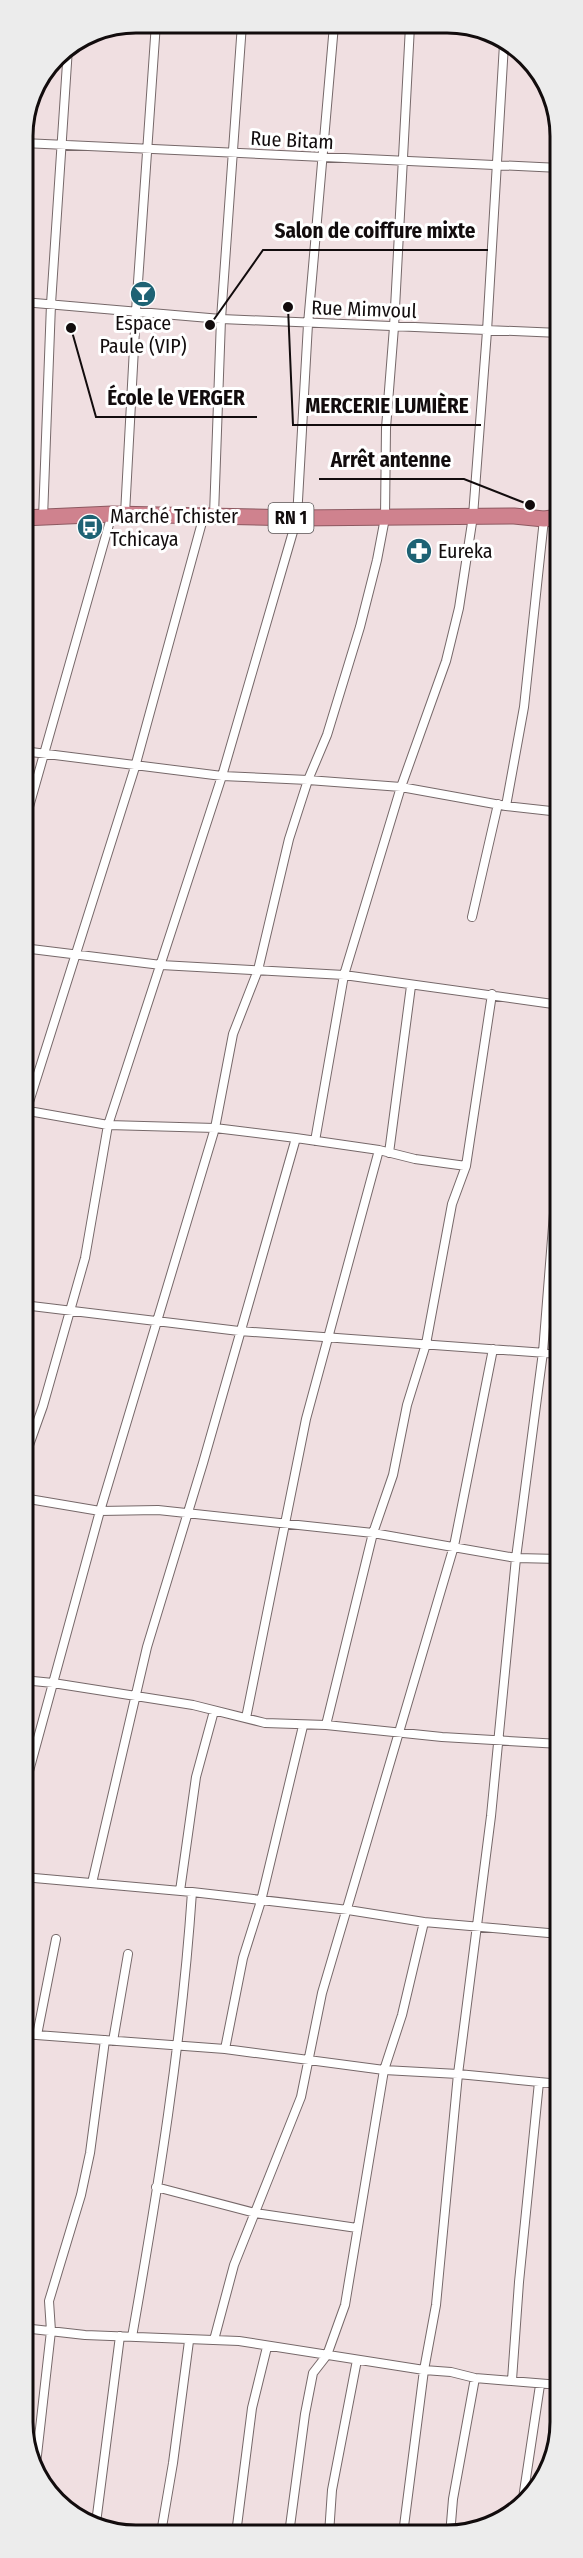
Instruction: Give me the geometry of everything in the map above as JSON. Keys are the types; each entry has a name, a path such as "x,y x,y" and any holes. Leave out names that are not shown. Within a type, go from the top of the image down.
{"highway":[{"name":"RN 1","path":"33,518 118,514 297,518 473,516 550,518"}],"street":[{"path":"33,791 118,514 136,311 155,33"},
{"path":"33,1086 135,767 209,515 241,33"},
{"path":"33,1431 72,1310 85,1258 108,1125 222,776 297,518 308,324 333,33"},
{"path":"33,1756 100,1511 215,1128 233,1034 258,970 289,839 308,780 327,735 360,627 385,518 386,428 404,161 410,33"},
{"path":"315,1141 344,975 401,787 446,661 459,609 473,516 487,331 504,50"},
{"path":"43,519 51,304 67,60"},
{"name":"Rue Bitam","path":"33,144 550,168"},
{"name":"Rue Mimvoul","path":"33,303 221,319 550,333"},
{"path":"472,917 502,805 524,707 550,532"},
{"path":"33,752 135,767 222,776 401,787 502,805 550,811"},
{"path":"33,949 161,965 344,975 550,1003"},
{"path":"389,1153 411,986"},
{"path":"326,1725 374,1533 393,1475 408,1405 426,1344 450,1214 466,1166 492,994"},
{"path":"33,1111 108,1125 215,1128 296,1138 466,1166"},
{"path":"92,1883 138,1696 147,1647 203,1463 296,1138"},
{"path":"246,1718 306,1419 379,1150"},
{"path":"404,2525 424,2370 436,2306 458,2074 491,1816 516,1558 543,1353 550,1264"},
{"path":"33,1306 157,1322 326,1339 550,1353"},
{"path":"214,2340 234,2265 292,2123 309,2061 322,1993 454,1546 494,1349"},
{"path":"33,1500 100,1511 148,1510 374,1533 516,1558 550,1559"},
{"path":"33,1681 138,1696 265,1722 550,1744"},
{"path":"180,1891 195,1786 214,1711"},
{"path":"225,2049 243,1958 261,1901 303,1726"},
{"path":"33,1878 192,1892 348,1910 424,1922 550,1933"},
{"path":"132,2337 169,2115 192,1892"},
{"path":"291,2525 305,2414 313,2373 327,2355 350,2285 357,2228 384,2070 402,2015 424,1922"},
{"path":"33,2024 56,1939"},
{"path":"38,2450 51,2331 50,2301 81,2195 109,2041 128,1954"},
{"path":"33,2035 178,2044 384,2070 458,2074 550,2083"},
{"path":"512,2380 519,2282 539,2082"},
{"path":"156,2187 255,2214 357,2228"},
{"path":"33,2329 189,2341 239,2341 424,2370 451,2372 475,2378 550,2385"},
{"path":"97,2517 120,2336"},
{"path":"162,2525 189,2341"},
{"path":"237,2525 252,2408 267,2347"},
{"path":"330,2525 332,2490 357,2360"},
{"path":"451,2525 453,2499 475,2378"},
{"path":"524,2490 540,2385"}],"place":[{"name":"Espace Paule (VIP)","path":"143,294"},
{"name":"MERCERIE LUMIÈRE","path":"288,307"},
{"name":"Salon de coiffure mixte","path":"210,325"},
{"name":"École le VERGER","path":"71,328"},
{"name":"Arrêt antenne","path":"530,505"},
{"name":"Marché Tchister Tchicaya","path":"90,527"},
{"name":"Eureka","path":"419,551"}]}
